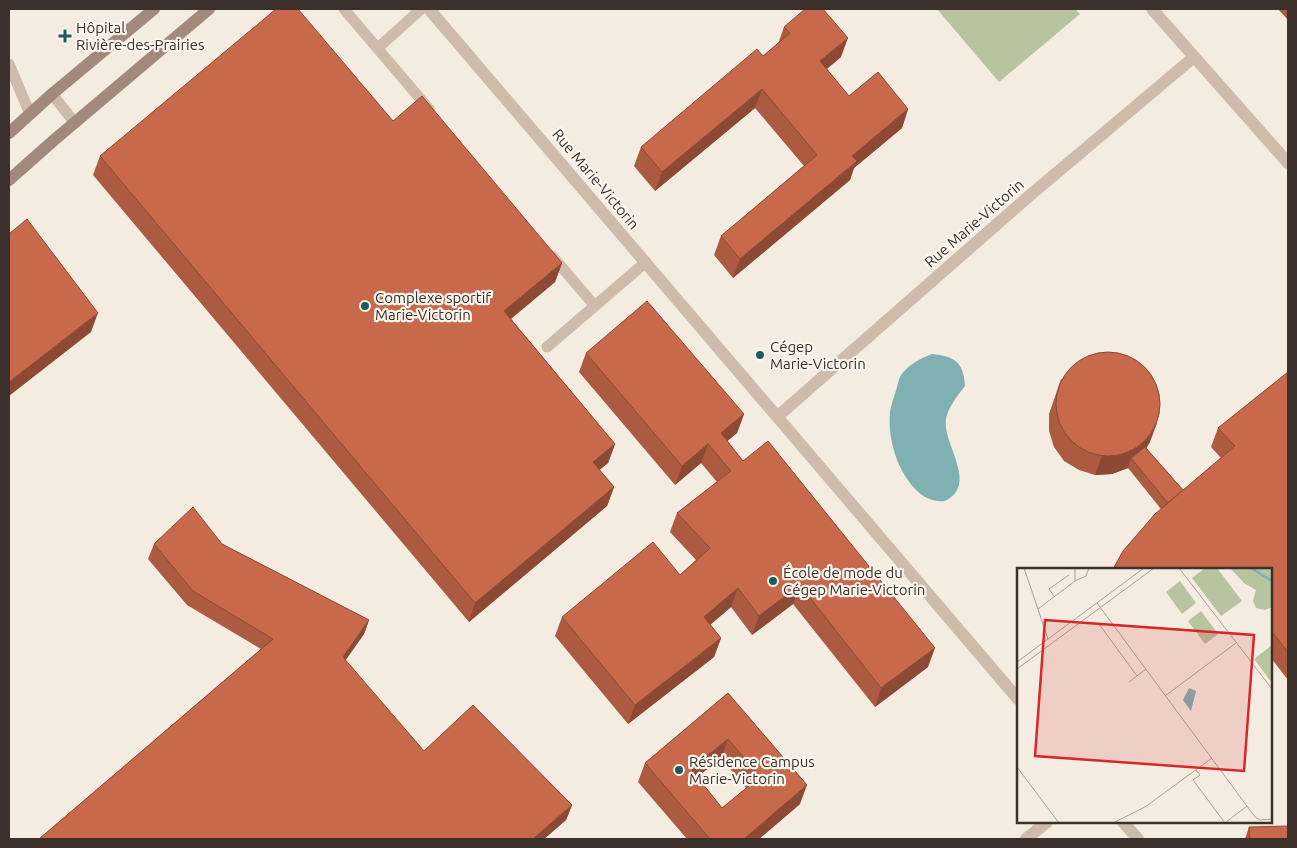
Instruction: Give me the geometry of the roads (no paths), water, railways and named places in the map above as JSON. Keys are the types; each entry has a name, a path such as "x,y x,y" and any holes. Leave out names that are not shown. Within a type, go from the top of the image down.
{"street":[{"path":"9,133 52,94 154,9"},
{"path":"9,180 209,9"},
{"name":"Rue Marie-Victorin","path":"430,9 1017,698"},
{"path":"1152,9 1288,163"},
{"name":"Rue Marie-Victorin","path":"778,416 1028,197 1194,57"},
{"path":"1026,839 1046,823"},
{"path":"1124,823 1138,839"}],"lane":[{"path":"344,9 435,116"},
{"path":"378,48 421,9"},
{"path":"9,64 30,114"},
{"path":"52,94 75,123"},
{"path":"544,245 594,306"},
{"path":"547,347 646,262"}],"water":[{"path":"932,354 946,356 956,362 963,371 965,386 956,397 946,419 946,429 957,462 959,484 956,493 947,500 942,501 925,497 916,490 902,471 893,447 890,423 891,407 901,375 915,362"}],"place":[{"name":"Hôpital Rivière-des-Prairies","path":"65,36"},
{"name":"Complexe sportif Marie-Victorin","path":"365,306"},
{"name":"Cégep Marie-Victorin","path":"760,355"},
{"name":"École de mode du Cégep Marie-Victorin","path":"773,581"},
{"name":"Résidence Campus Marie-Victorin","path":"679,770"}]}
